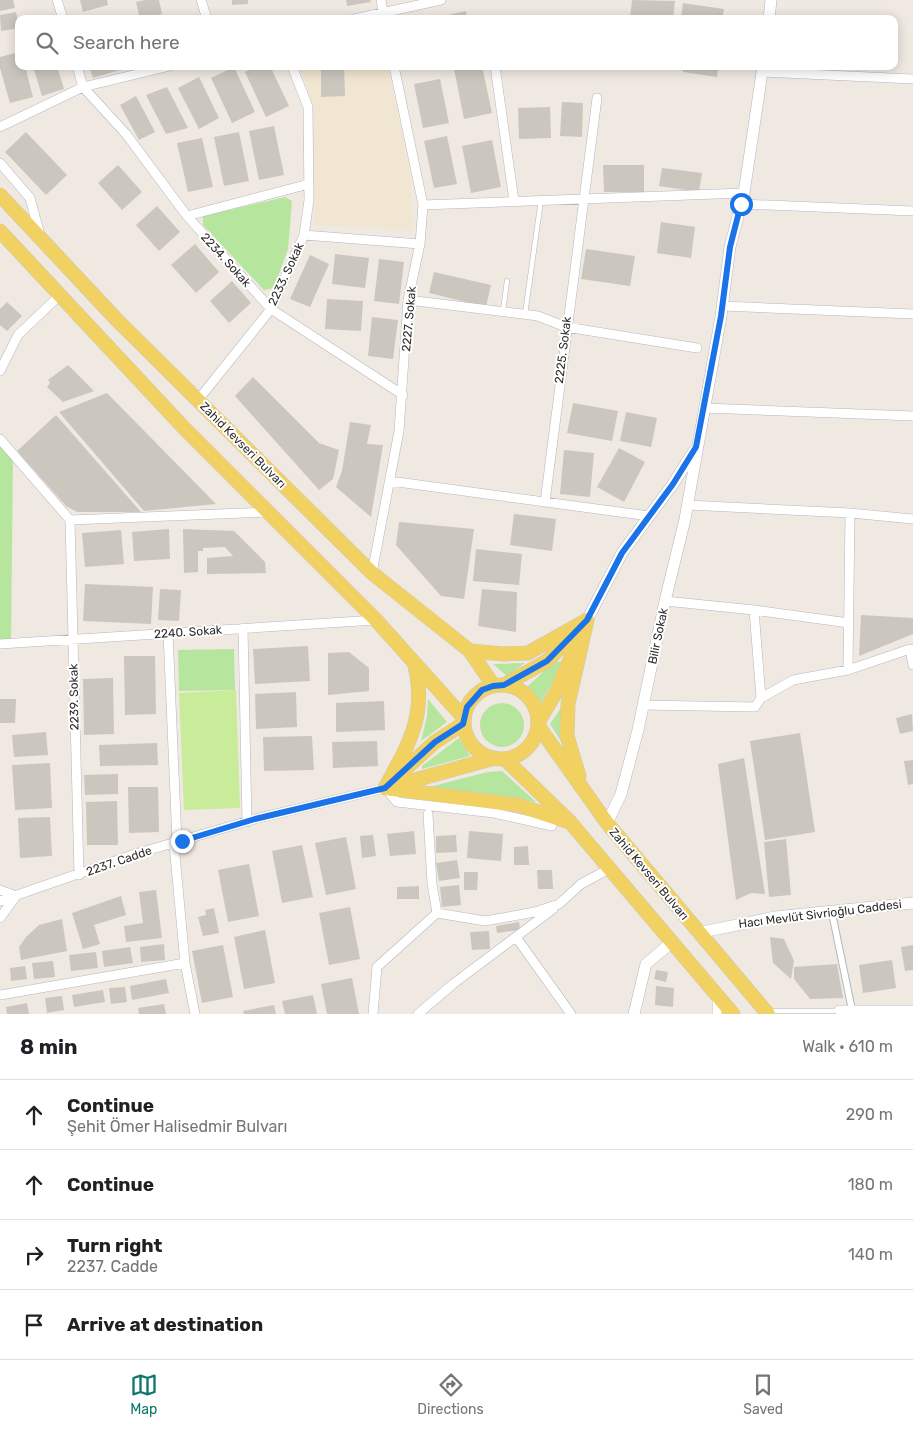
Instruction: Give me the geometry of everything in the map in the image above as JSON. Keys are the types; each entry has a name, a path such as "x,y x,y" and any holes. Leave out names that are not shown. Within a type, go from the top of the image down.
{"main road":[{"name":"Zahid Kevseri Bulvarı","path":"0,195 117,320 372,573 470,651 499,685"},
{"path":"0,231 184,428 376,620 463,721 473,746 491,759"},
{"path":"470,651 528,653 587,620"},
{"path":"385,788 435,742 463,721 473,697 482,690 499,685 547,661 587,620"},
{"path":"385,788 491,759 506,760 520,755 529,748 587,620"},
{"path":"584,791 567,736 568,704 587,620"},
{"path":"385,788 413,737 418,710 419,684 414,663"},
{"path":"499,685 524,692 537,710 539,724"},
{"name":"Zahid Kevseri Bulvarı","path":"539,724 607,823 767,1013"},
{"path":"506,760 570,822 733,1014"},
{"path":"385,788 518,805 570,822"}],"street":[{"path":"57,0 62,15"},
{"path":"201,0 206,15"},
{"path":"381,0 384,15"},
{"path":"388,15 440,0"},
{"path":"770,15 772,0"},
{"path":"78,70 83,87"},
{"path":"0,127 83,87 153,70"},
{"name":"2233. Sokak","path":"198,400 271,309 304,235 309,184 308,107 294,70"},
{"name":"2227. Sokak","path":"372,573 390,482 403,395 408,300 420,244 423,205 395,70"},
{"path":"496,70 514,201"},
{"name":"Bilir Sokak","path":"607,823 621,794 643,705 687,505 722,306 730,247 742,199 763,70"},
{"path":"778,70 913,79"},
{"name":"2234. Sokak","path":"83,87 126,134 187,216 271,309 403,395"},
{"name":"2225. Sokak","path":"545,502 566,327 597,98"},
{"path":"0,163 30,198 41,238"},
{"path":"187,216 309,184"},
{"path":"423,205 584,198 742,199 913,211"},
{"path":"304,235 420,244"},
{"path":"0,370 18,335 60,295"},
{"path":"408,300 538,316 566,327 697,348"},
{"path":"722,306 913,314"},
{"path":"704,408 913,416"},
{"path":"0,439 70,520 268,512"},
{"path":"587,620 622,553 696,447"},
{"path":"390,482 649,516"},
{"path":"687,505 850,513 913,519"},
{"path":"848,670 850,513"},
{"name":"2239. Sokak","path":"70,520 79,875"},
{"path":"665,602 754,610 849,623"},
{"path":"754,610 761,698"},
{"name":"2240. Sokak","path":"0,644 376,620"},
{"path":"243,628 248,822"},
{"path":"168,633 175,843 185,962 194,1014"},
{"path":"643,705 755,707 761,698 793,680 848,670 911,648 913,665"},
{"path":"385,788 397,802 494,813 552,826"},
{"name":"2237. Cadde","path":"0,901 136,854 248,822 385,788"},
{"path":"428,814 432,884 437,914"},
{"path":"418,1014 559,904 581,884 609,869"},
{"path":"0,890 16,896 0,918"},
{"name":"Hacı Mevlüt Sivrioğlu Caddesi","path":"698,933 775,917 832,913 913,903"},
{"path":"373,1014 377,966 437,914 485,921 534,912 559,904"},
{"path":"832,913 852,1010"},
{"path":"516,937 571,1014"},
{"path":"634,1014 646,964 672,942"},
{"path":"0,995 185,962"},
{"path":"716,994 717,1014"},
{"path":"841,1012 852,1010 908,1011"}],"lane":[{"path":"525,314 542,200"},
{"path":"503,311 507,281"},
{"path":"767,1013 841,1012"}],"shaded area":[{"path":"301,70 389,70 410,172 413,230 315,225 312,106"}],"green space":[{"path":"285,197 292,201 288,249 274,288 264,290 203,225 203,216"},
{"path":"0,439 13,454 11,644 0,644"},
{"path":"234,649 235,690 179,691 178,650"},
{"path":"555,661 561,662 562,666 541,702 527,687"},
{"path":"525,663 507,676 493,664"},
{"path":"236,690 240,808 184,810 179,693"},
{"path":"428,699 447,722 421,741 427,717"},
{"path":"502,703 514,707 520,713 524,725 520,737 514,743 502,747 490,743 484,737 480,725 484,713 490,707"},
{"path":"561,708 564,746 550,724"},
{"path":"459,738 470,756 422,769 422,766"},
{"path":"502,771 536,802 429,787 488,772"}],"building":[{"path":"0,0 13,0 15,8 0,11"},
{"path":"80,0 107,0 108,5 83,12"},
{"path":"159,0 162,14 139,15 136,2"},
{"path":"232,0 248,0 248,4 232,5"},
{"path":"346,0 370,0 371,2 347,6"},
{"path":"632,0 675,1 673,15 630,15"},
{"path":"683,3 724,9 723,15 682,15"},
{"path":"466,11 466,15 448,15"},
{"path":"16,12 15,29 1,31 0,15"},
{"path":"15,53 15,70 26,70 33,97 10,103 0,68 0,57"},
{"path":"34,70 58,70 64,89 42,96"},
{"path":"90,70 120,70 93,78"},
{"path":"228,70 235,70 255,112 232,123 211,78"},
{"path":"249,70 272,70 289,106 266,117 245,72"},
{"path":"321,70 344,70 345,96 321,97"},
{"path":"454,70 483,70 492,113 464,119"},
{"path":"683,70 718,70 717,77 683,72"},
{"path":"199,77 219,118 199,129 178,88"},
{"path":"440,79 449,123 423,128 414,84"},
{"path":"167,87 188,128 166,134 146,95"},
{"path":"136,96 155,132 139,140 120,105"},
{"path":"562,102 583,103 582,137 560,136"},
{"path":"550,107 551,138 519,139 518,108"},
{"path":"274,126 284,175 259,180 249,131"},
{"path":"26,132 67,175 46,195 5,152"},
{"path":"239,132 249,181 224,186 214,137"},
{"path":"447,136 457,184 434,188 424,141"},
{"path":"202,138 213,187 188,192 177,143"},
{"path":"492,140 501,187 471,193 462,146"},
{"path":"118,165 142,192 122,210 98,183"},
{"path":"603,165 644,165 644,192 604,192"},
{"path":"662,168 702,173 699,192 659,186"},
{"path":"157,206 180,232 159,251 136,225"},
{"path":"661,222 695,227 691,258 657,253"},
{"path":"195,244 219,272 196,293 171,265"},
{"path":"586,249 635,256 630,286 581,279"},
{"path":"335,254 369,258 365,288 332,284"},
{"path":"310,255 329,264 310,307 290,299"},
{"path":"379,259 404,262 399,304 374,301"},
{"path":"434,272 491,285 486,307 429,293"},
{"path":"232,281 251,303 229,323 210,301"},
{"path":"327,299 363,301 361,331 325,329"},
{"path":"7,302 22,316 7,331 0,325 0,309"},
{"path":"372,317 398,320 393,359 368,356"},
{"path":"68,365 94,391 63,402 47,387 50,383 48,380"},
{"path":"253,377 319,443 339,450 333,479 319,490 235,396"},
{"path":"107,393 216,504 144,511 59,412"},
{"path":"573,403 618,411 612,441 567,433"},
{"path":"626,412 657,418 651,447 620,441"},
{"path":"56,415 141,512 77,512 66,506 17,451"},
{"path":"350,422 371,425 367,444 383,445 371,517 336,487 342,471"},
{"path":"619,448 645,462 624,502 597,487"},
{"path":"564,450 594,453 590,497 560,494"},
{"path":"514,514 556,519 552,551 510,545"},
{"path":"399,522 474,529 464,599 441,596 396,545"},
{"path":"169,529 170,559 134,561 132,532"},
{"path":"183,529 234,531 265,562 266,573 207,574 207,558 233,556 225,547 203,548 203,551 198,551 198,572 184,573"},
{"path":"121,530 124,564 85,567 82,533"},
{"path":"476,549 522,554 519,585 473,581"},
{"path":"85,584 153,587 151,624 83,621"},
{"path":"160,589 181,590 179,621 158,620"},
{"path":"482,589 517,592 516,632 478,626"},
{"path":"861,615 913,618 913,634 859,656"},
{"path":"308,646 310,681 255,684 253,649"},
{"path":"349,652 369,668 369,691 328,695 328,653"},
{"path":"124,656 155,656 156,714 125,715"},
{"path":"113,678 114,734 84,735 83,679"},
{"path":"296,692 297,727 256,729 255,694"},
{"path":"0,699 16,699 15,723 0,723"},
{"path":"384,701 385,730 336,732 336,703"},
{"path":"912,714 913,731 900,734 896,718"},
{"path":"46,732 48,755 14,757 12,735"},
{"path":"800,733 815,832 765,840 750,741"},
{"path":"312,736 314,770 264,771 263,737"},
{"path":"377,741 378,766 333,768 332,742"},
{"path":"157,743 158,765 100,766 99,745"},
{"path":"744,758 765,894 751,893 736,900 718,764"},
{"path":"913,760 913,784 908,785 904,761"},
{"path":"50,763 52,808 15,810 12,765"},
{"path":"118,774 118,794 85,795 84,775"},
{"path":"128,787 158,787 159,832 129,833"},
{"path":"117,801 118,845 87,845 86,802"},
{"path":"50,817 52,856 20,858 18,818"},
{"path":"414,831 416,854 390,856 387,834"},
{"path":"469,831 503,834 501,861 467,858"},
{"path":"373,835 376,856 362,858 360,836"},
{"path":"456,835 457,852 436,853 436,836"},
{"path":"346,837 356,889 326,895 315,843"},
{"path":"786,839 791,895 769,897 764,842"},
{"path":"302,845 313,897 282,903 272,851"},
{"path":"528,846 529,865 514,865 514,847"},
{"path":"457,860 460,878 439,881 436,863"},
{"path":"249,864 259,916 228,922 218,870"},
{"path":"537,870 552,870 553,889 538,889"},
{"path":"464,872 478,872 477,890 464,890"},
{"path":"459,885 461,905 442,907 440,887"},
{"path":"419,886 419,899 397,899 397,887"},
{"path":"156,890 162,938 126,942 124,926 143,923 139,892"},
{"path":"121,896 126,915 94,925 100,944 83,949 72,913"},
{"path":"350,907 360,959 329,965 319,913"},
{"path":"214,908 219,933 203,936 198,917 206,915 205,910"},
{"path":"62,919 67,951 21,960 19,947 26,937 39,925"},
{"path":"519,922 520,930 497,933 496,926"},
{"path":"265,930 275,983 244,989 234,937"},
{"path":"489,931 490,949 472,950 470,932"},
{"path":"770,937 784,939 794,961 791,979 773,963"},
{"path":"164,944 165,960 141,962 140,947"},
{"path":"223,945 233,997 202,1003 192,951"},
{"path":"913,945 913,970 905,971 901,947"},
{"path":"130,947 133,963 104,967 102,951"},
{"path":"96,952 98,968 71,971 69,955"},
{"path":"892,960 896,988 863,993 859,965"},
{"path":"53,961 55,977 34,979 32,963"},
{"path":"837,964 843,998 810,999 794,979 794,967"},
{"path":"25,966 27,979 11,981 10,968"},
{"path":"656,970 668,972 666,982 654,979"},
{"path":"352,978 359,1014 327,1014 321,984"},
{"path":"166,979 169,993 132,1000 130,986"},
{"path":"656,986 674,988 673,1007 655,1005"},
{"path":"125,987 127,1002 111,1004 109,988"},
{"path":"103,990 105,1002 74,1007 72,995"},
{"path":"313,995 317,1014 285,1014 282,1001"},
{"path":"62,996 64,1010 47,1013 45,998"},
{"path":"27,1003 29,1014 7,1014 6,1007"},
{"path":"164,1004 166,1014 139,1014 138,1008"},
{"path":"274,1005 276,1014 244,1014 243,1011"}],"route":[{"path":"182,841 255,819 385,788 435,742 463,724 463,717 473,697 482,690 504,685 547,661 587,620 622,553 673,484 696,447 721,316 730,247 741,204"}]}
